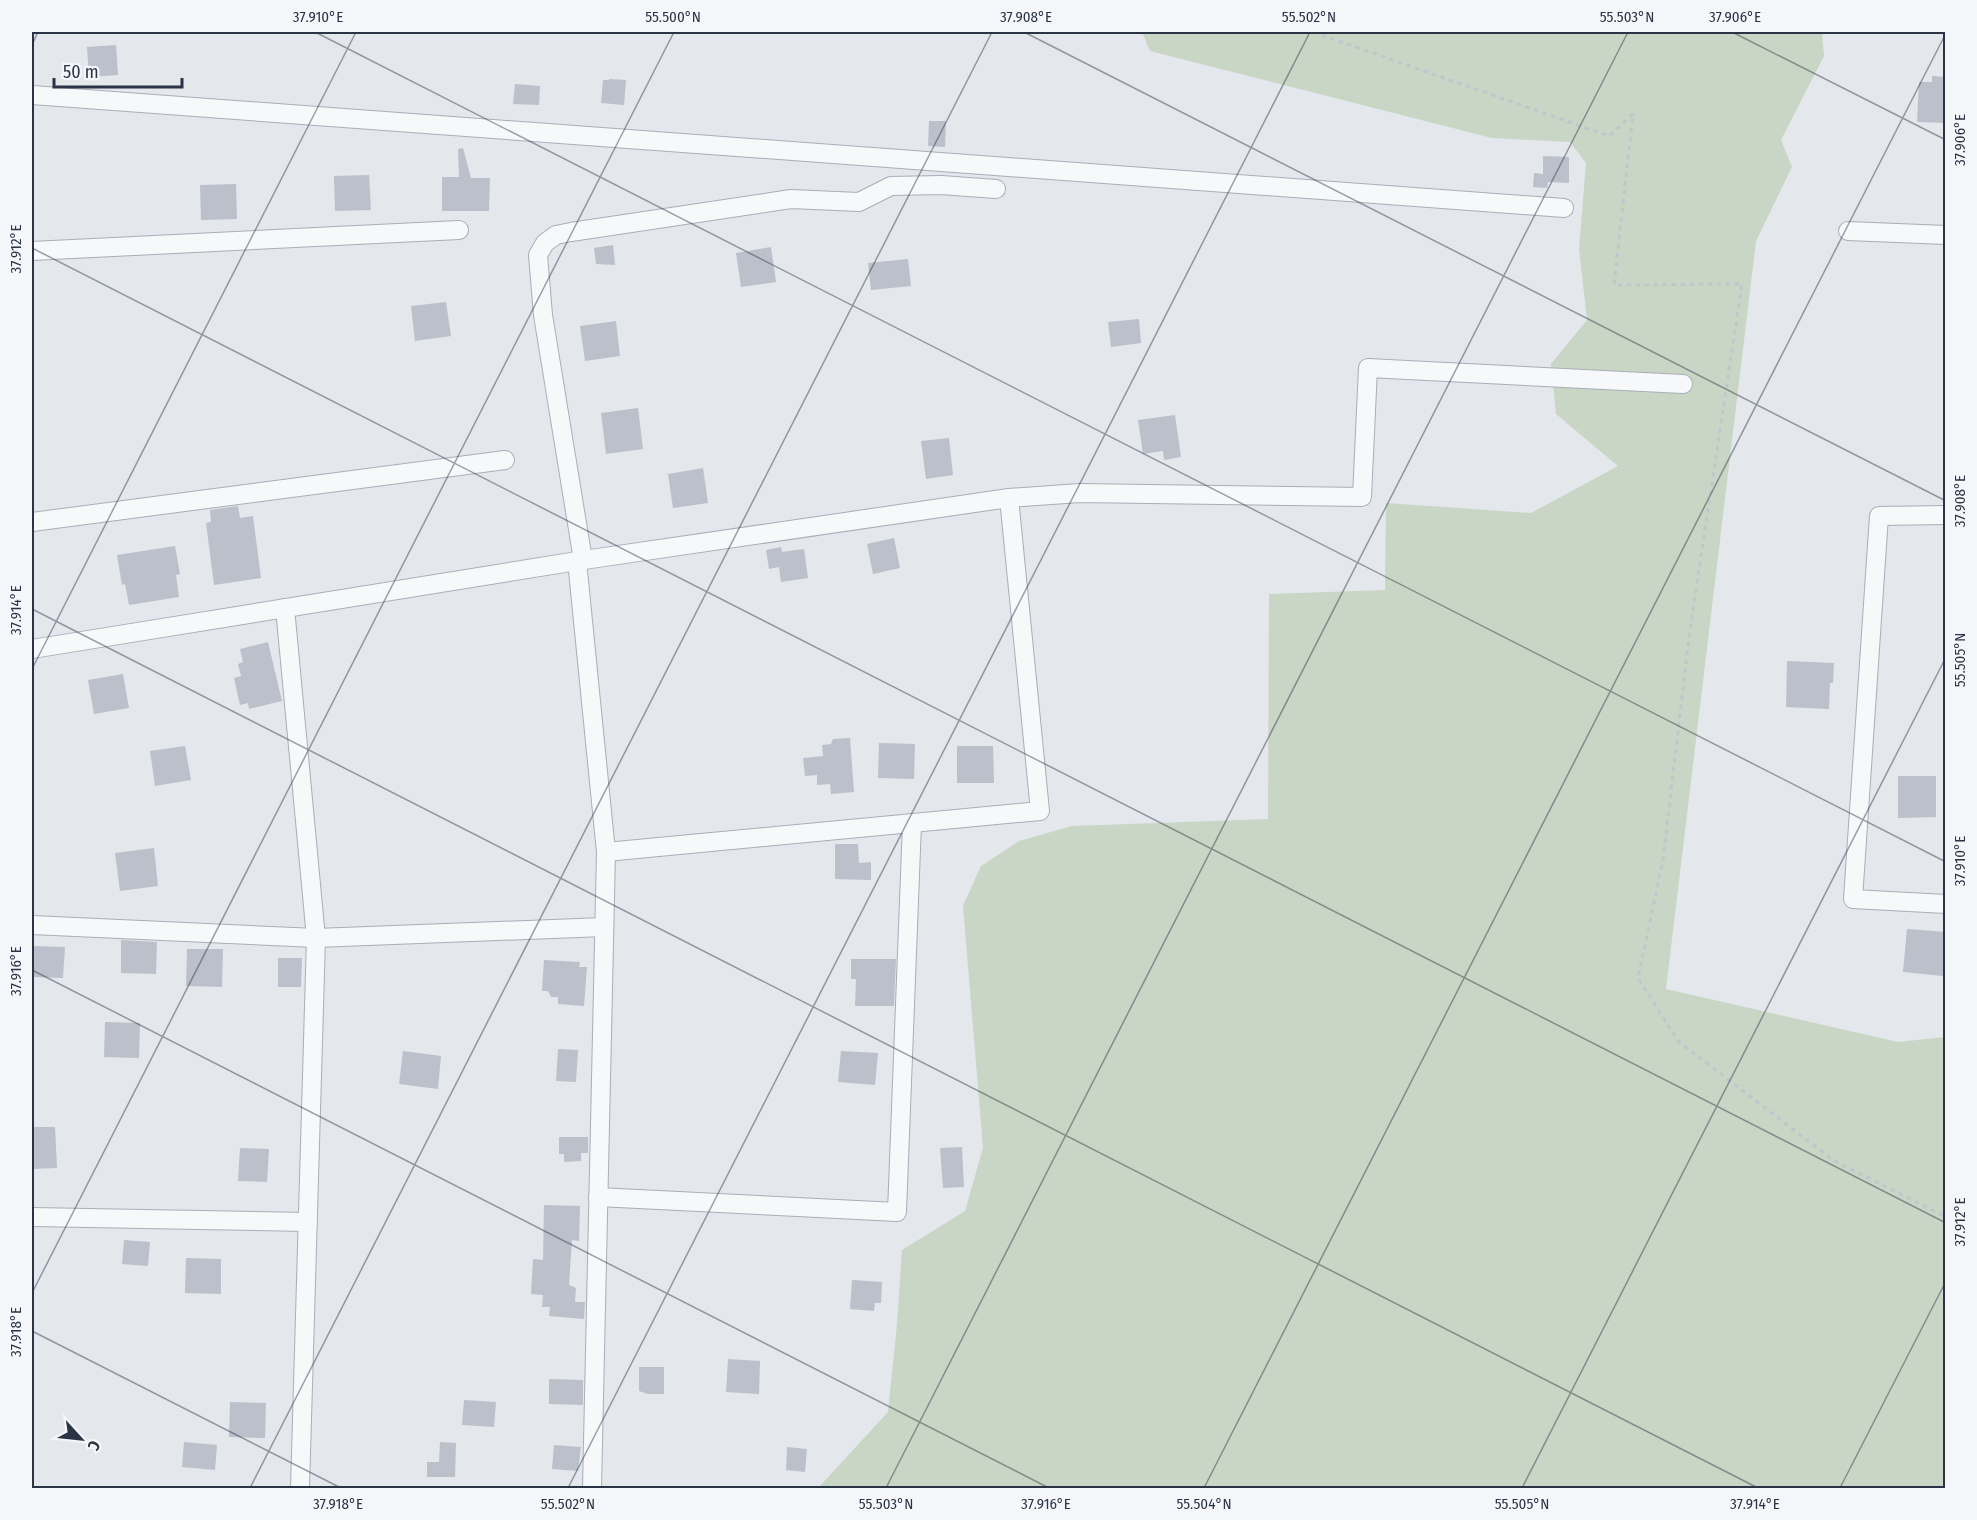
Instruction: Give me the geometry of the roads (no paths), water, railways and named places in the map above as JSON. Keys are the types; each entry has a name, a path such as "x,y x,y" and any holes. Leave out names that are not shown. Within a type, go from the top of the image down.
{"lane":[{"path":"32,95 1564,208"},
{"path":"592,1488 606,852 580,560 543,315 538,255 545,243 556,235 791,200 859,202 891,186 941,185 996,189"},
{"path":"32,251 459,230"},
{"path":"1848,231 1946,235"},
{"path":"32,649 580,560 1009,498 1080,493 1362,497 1368,368 1683,384"},
{"path":"32,522 505,460"},
{"path":"606,852 1041,812 1009,498"},
{"path":"1946,515 1879,516 1853,899 1946,904"},
{"path":"285,608 316,938 300,1488"},
{"path":"598,1197 897,1212 912,823"},
{"path":"32,925 316,938 604,927"},
{"path":"32,1217 308,1222"}]}
